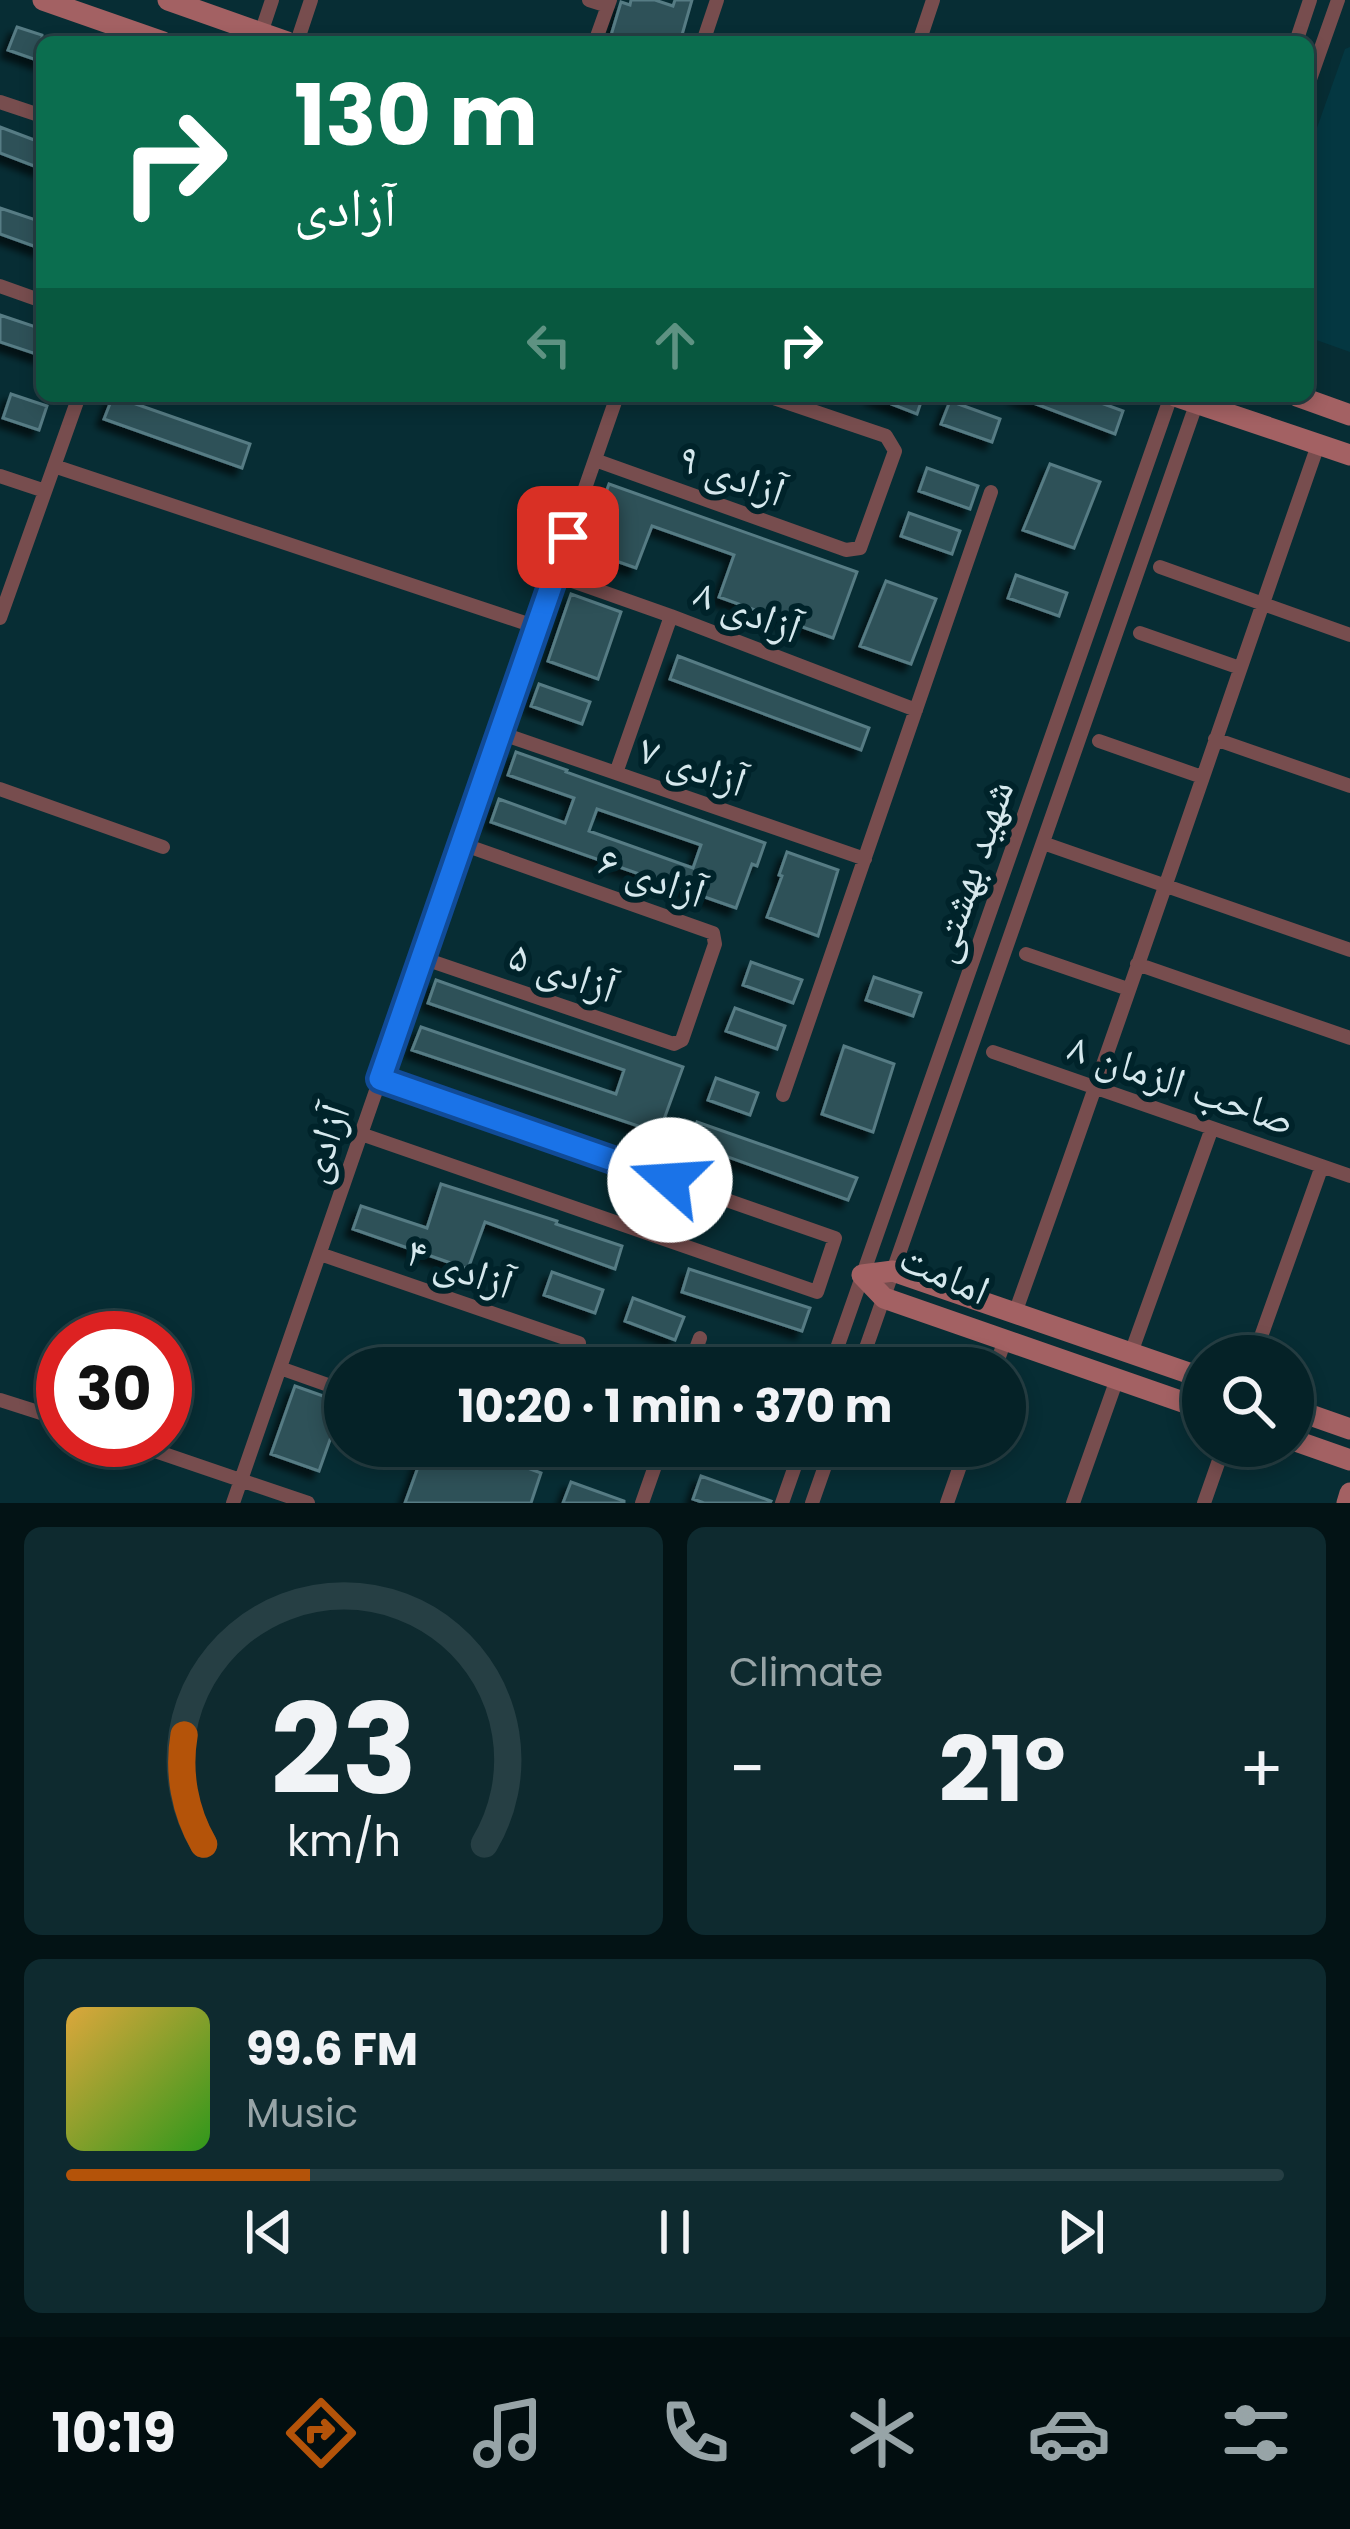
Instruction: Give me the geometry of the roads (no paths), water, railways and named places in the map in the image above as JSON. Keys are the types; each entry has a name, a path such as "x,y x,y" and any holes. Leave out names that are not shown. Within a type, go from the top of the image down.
{"street":[{"path":"43,0 146,36"},
{"path":"167,0 269,36"},
{"path":"261,33 272,0"},
{"path":"299,36 311,0"},
{"path":"589,0 609,3 598,36"},
{"path":"707,36 717,0"},
{"path":"921,36 933,0"},
{"path":"1298,36 1310,0"},
{"path":"1314,69 1338,3"},
{"path":"0,102 36,114"},
{"path":"0,286 36,299"},
{"path":"0,618 77,402"},
{"name":"آزادی","path":"233,1503 615,402"},
{"name":"آزادی ۹","path":"595,460 846,550 860,548 895,451 886,436 786,402"},
{"name":"شهید بهشتی","path":"866,1347 1043,843 1184,402"},
{"name":"شهید بهشتی","path":"837,1347 1184,402"},
{"path":"1196,402 1350,455"},
{"path":"1314,402 1350,415"},
{"path":"1016,1313 1318,445"},
{"path":"54,466 537,627"},
{"path":"0,476 45,491"},
{"path":"783,1095 991,492"},
{"path":"1160,567 1350,635"},
{"name":"آزادی ۸","path":"555,575 916,710"},
{"path":"616,773 671,616"},
{"path":"1140,633 1240,668"},
{"name":"آزادی ۷","path":"500,733 865,859"},
{"path":"1215,740 1350,786"},
{"path":"1099,741 1202,777"},
{"path":"0,789 163,847"},
{"path":"1043,843 1350,950"},
{"name":"آزادی ۶","path":"461,844 713,933 715,944 682,1040"},
{"path":"1026,954 1128,989"},
{"name":"آزادی ۵","path":"422,958 674,1044 682,1040"},
{"path":"1137,964 1350,1038"},
{"name":"صاحب الزمان ۸","path":"992,1052 1350,1176"},
{"path":"361,1134 817,1292 836,1238 380,1079"},
{"path":"1131,1353 1213,1128"},
{"path":"1261,1335 1322,1166"},
{"name":"آزادی ۴","path":"320,1254 578,1343 577,1347"},
{"name":"امامت","path":"862,1275 893,1270 1182,1371"},
{"name":"امامت","path":"862,1275 884,1298 1182,1402"},
{"path":"697,1347 700,1338"},
{"path":"1002,1347 1005,1340"},
{"path":"280,1368 324,1383"},
{"path":"1073,1503 1117,1379"},
{"path":"0,1400 36,1411"},
{"path":"1314,1416 1350,1429"},
{"path":"1314,1447 1350,1460"},
{"path":"192,1463 308,1503"},
{"path":"642,1503 655,1467"},
{"path":"782,1503 795,1467"},
{"path":"812,1503 825,1467"},
{"path":"947,1503 960,1467"},
{"path":"1204,1503 1217,1467"},
{"path":"1347,1503 1350,1493"}]}
